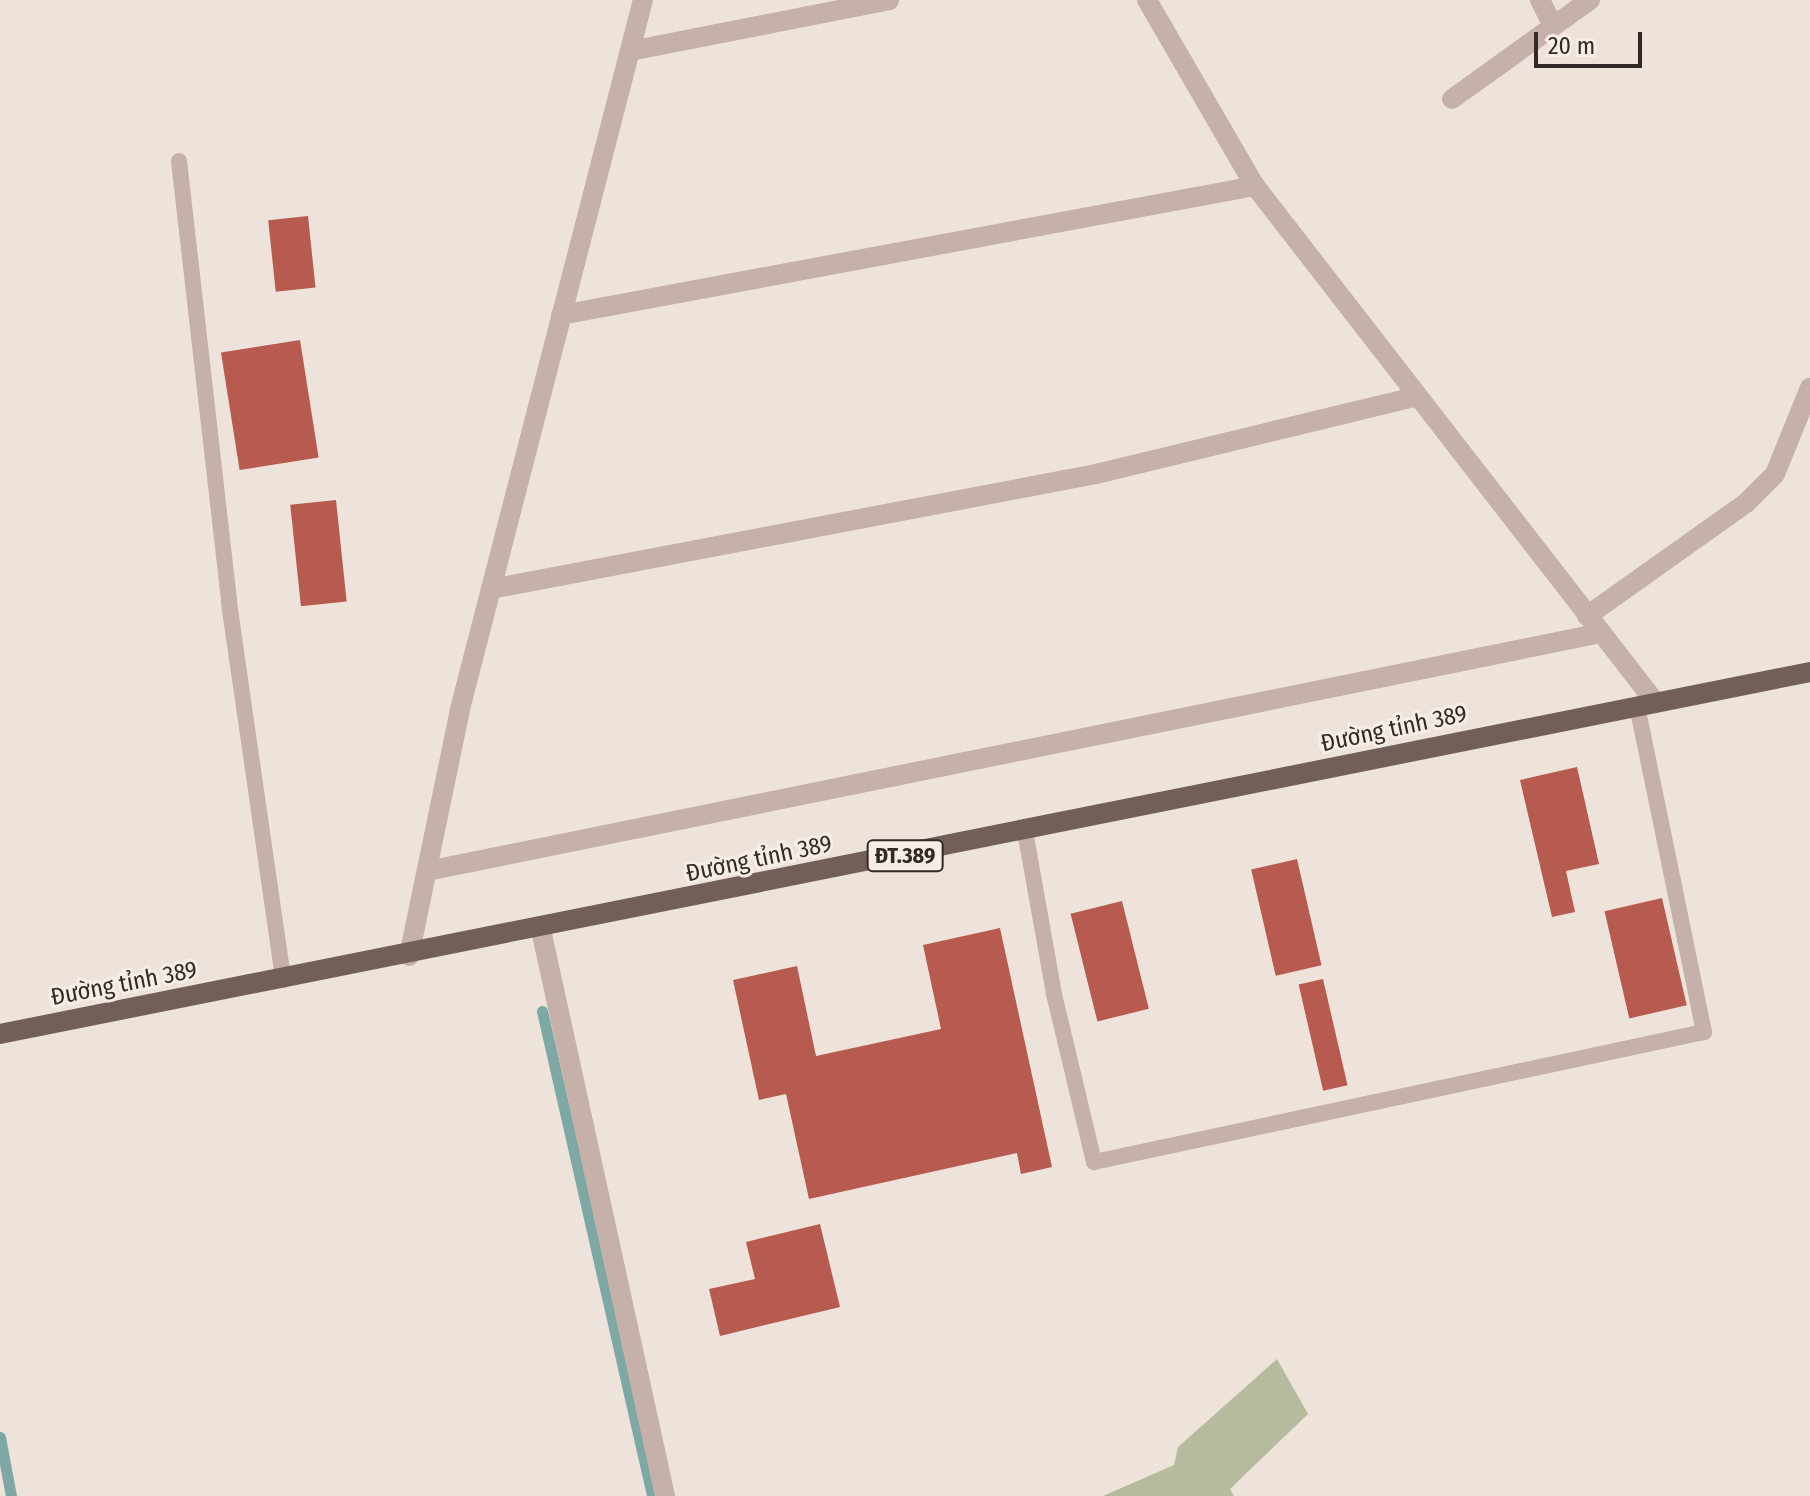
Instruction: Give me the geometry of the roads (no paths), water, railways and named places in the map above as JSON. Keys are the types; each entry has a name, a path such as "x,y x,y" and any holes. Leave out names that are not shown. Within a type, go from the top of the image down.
{"main road":[{"name":"Đường tỉnh 389","path":"0,1034 541,930 1810,672"}],"street":[{"path":"409,956 491,589 643,0"},
{"path":"630,51 889,0"},
{"path":"1147,0 1255,186 1414,397 1601,633 1647,705"},
{"path":"1540,0 1553,26"},
{"path":"1452,99 1590,0"},
{"path":"561,315 1255,186"},
{"path":"1587,616 1746,503 1775,474 1810,388"},
{"path":"491,589 1096,474 1414,397"},
{"path":"427,871 1601,633"},
{"path":"541,930 665,1496"}],"lane":[{"path":"179,161 229,603 283,980"},
{"path":"1025,831 1054,994 1094,1162 1704,1032 1647,705"}],"waterway":[{"path":"542,1011 652,1496"},
{"path":"0,1437 11,1496"}]}
